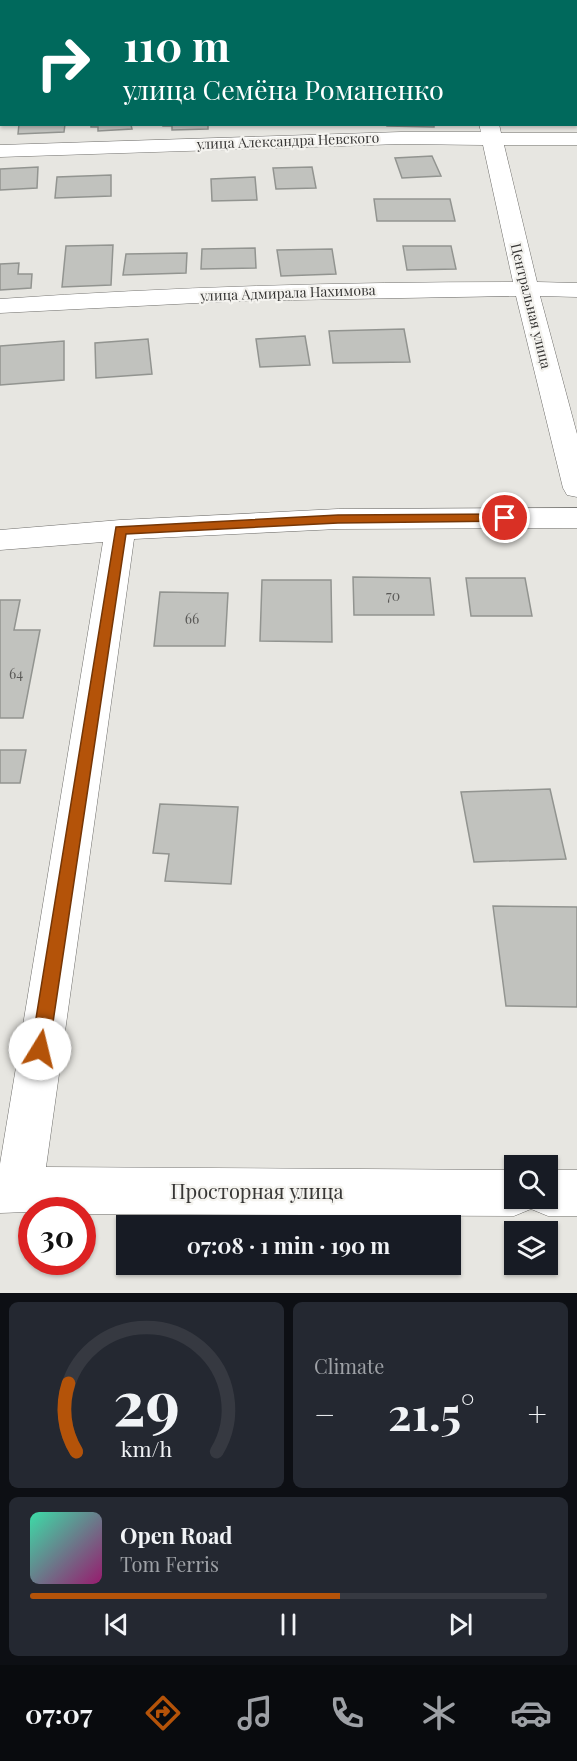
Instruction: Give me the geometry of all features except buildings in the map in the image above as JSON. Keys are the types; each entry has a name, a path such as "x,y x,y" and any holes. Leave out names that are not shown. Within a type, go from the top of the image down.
{"street":[{"name":"улица Александра Невского","path":"0,151 401,138 490,131 577,140"},
{"name":"Центральная улица","path":"490,131 526,288 577,488"},
{"name":"улица Адмирала Нахимова","path":"0,306 107,298 526,288 577,290"},
{"path":"0,540 120,530 338,519 577,518"},
{"path":"9,1190 120,530"},
{"name":"Просторная улица","path":"9,1190 504,1193"},
{"path":"558,1193 577,1193"}],"route":[{"path":"40,1049 120,530 338,519 505,518"}]}
